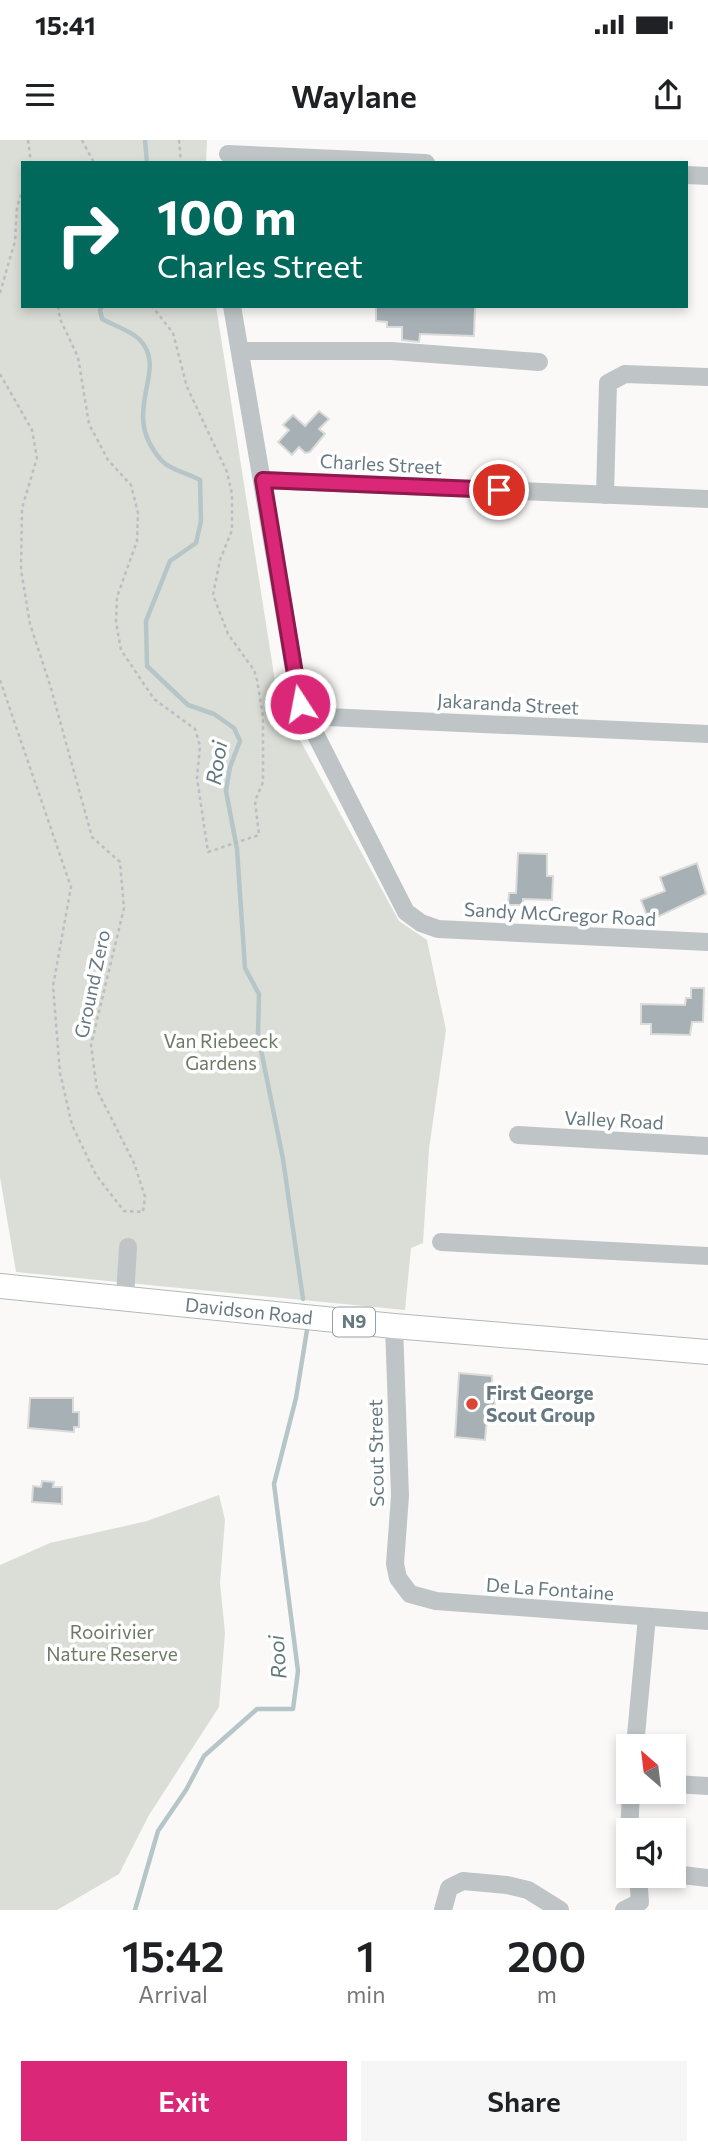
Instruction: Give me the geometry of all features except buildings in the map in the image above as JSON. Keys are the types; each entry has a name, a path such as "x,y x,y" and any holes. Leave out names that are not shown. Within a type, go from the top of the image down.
{"highway":[{"name":"Davidson Road","path":"0,1286 394,1326 708,1352"}],"street":[{"path":"228,152 390,161"},
{"path":"688,174 708,176"},
{"path":"232,308 296,689 306,716"},
{"path":"240,351 391,351 539,362"},
{"path":"605,495 608,383 625,374 708,377"},
{"name":"Charles Street","path":"263,480 708,499"},
{"name":"Jakaranda Street","path":"306,716 708,734"},
{"name":"Sandy McGregor Road","path":"306,716 392,890 413,918 438,929 708,942"},
{"name":"Valley Road","path":"518,1135 708,1146"},
{"path":"441,1242 708,1256"},
{"path":"125,1297 128,1247"},
{"name":"Scout Street","path":"394,1326 400,1496 395,1554 398,1578"},
{"name":"De La Fontaine","path":"398,1578 410,1594 419,1599 708,1621"},
{"path":"636,1734 647,1617"},
{"path":"686,1785 708,1787"},
{"path":"686,1875 708,1878"},
{"path":"443,1910 446,1892 453,1884 463,1881 528,1890 560,1910"},
{"path":"635,1907 637,1888"}],"path":[{"path":"28,140 31,161"},
{"path":"82,140 93,161"},
{"path":"179,140 181,161"},
{"path":"0,293 15,241 17,207 21,195"},
{"path":"58,308 60,319 78,357 89,424 108,460 131,485 138,513 137,541 117,597 116,622 121,650 154,699 195,729 200,746 197,778 208,852 259,835 255,801 262,782 263,717 254,670 228,634 214,595 220,560 232,530 232,494 227,472 187,387 173,333 154,308"},
{"name":"Ground Zero","path":"0,374 32,430 37,458 22,508 21,570 30,624 50,685 92,837 120,862 124,908 91,1045 97,1090 134,1163 145,1197 143,1212 124,1211 96,1175 72,1125 60,1073 53,986 71,887 0,680"}],"green space":[{"name":"Van Riebeeck Gardens","path":"0,140 207,140 206,161 21,161 21,308 216,308 278,700 399,921 427,940 446,1030 429,1149 423,1243 411,1248 405,1310 16,1272 0,1177"},
{"name":"Rooirivier Nature Reserve","path":"219,1495 225,1520 220,1583 225,1633 219,1707 149,1815 119,1874 57,1910 0,1910 0,1565 50,1543 147,1521"}],"waterway":[{"name":"Rooi","path":"145,140 147,161"},
{"name":"Rooi","path":"101,308 102,319 137,337 148,352 150,366 143,410 149,443 166,464 200,480 201,521 196,543 170,561 146,621 147,666 188,705 214,714 234,728 240,741 230,767 226,791 237,849 245,968 259,994 258,1035 283,1159 303,1299"},
{"name":"Rooi","path":"135,1910 158,1831 186,1790 204,1756 257,1709 293,1709 298,1671 274,1484 296,1398 307,1330"}],"place":[{"name":"First George Scout Group","path":"472,1404"}],"route":[{"path":"300,704 263,480 499,490"}]}
